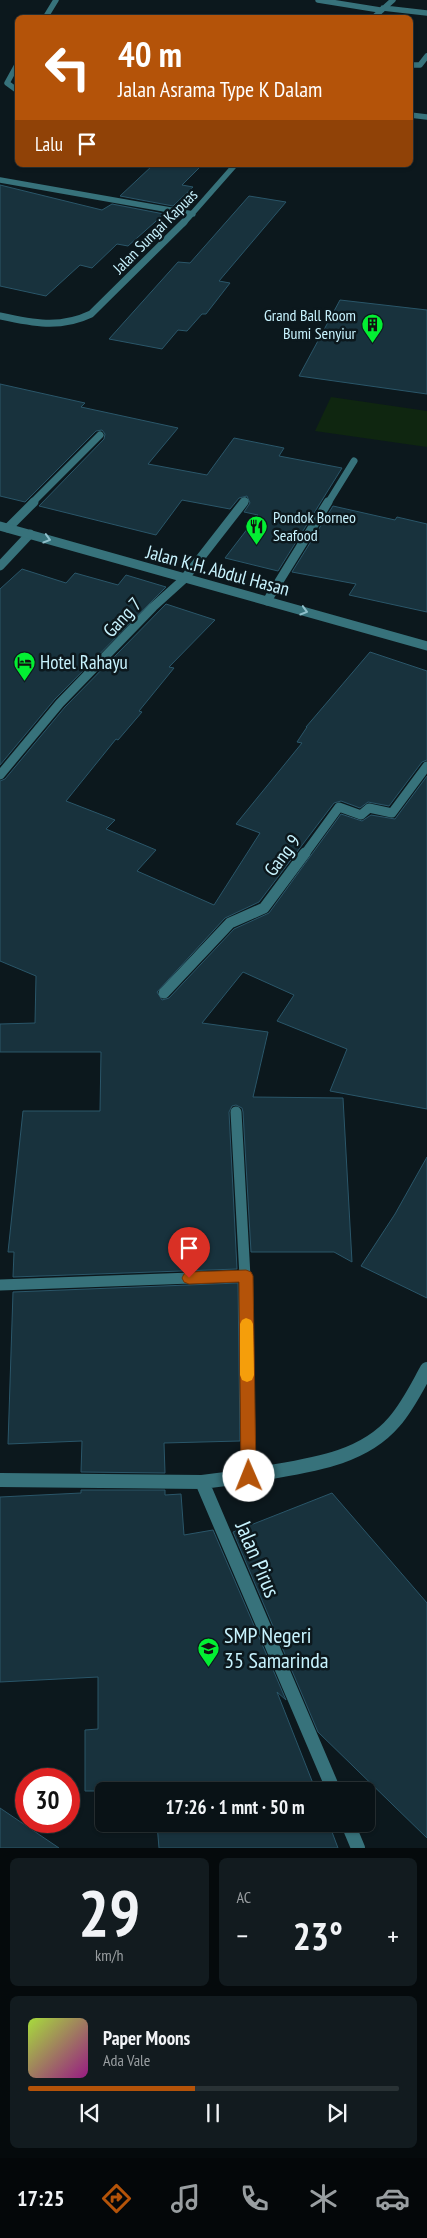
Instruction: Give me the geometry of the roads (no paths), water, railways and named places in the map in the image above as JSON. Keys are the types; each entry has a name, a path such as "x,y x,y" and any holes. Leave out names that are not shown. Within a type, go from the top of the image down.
{"street":[{"path":"47,15 56,0"},
{"path":"318,0 427,13"},
{"path":"376,15 393,0"},
{"path":"413,65 420,65 427,56"},
{"path":"15,69 7,82 15,89"},
{"path":"413,115 427,117"},
{"name":"Jalan Sungai Kapuas","path":"0,316 43,326 62,326 80,321 91,314 193,214 233,167"},
{"path":"0,180 193,214"},
{"path":"4,527 100,435"},
{"path":"267,601 354,461"},
{"name":"Gang 7","path":"0,775 60,703 105,659 152,607 184,579 245,501"},
{"name":"Jalan K.H. Abdul Hasan","path":"4,527 427,646"},
{"path":"0,566 30,534"},
{"name":"Gang 9","path":"164,993 230,923 264,908 339,808 361,815 369,808 392,813 427,766"},
{"path":"236,1112 246,1276 249,1476"},
{"path":"0,1285 246,1276"},
{"path":"0,1480 202,1482 249,1476 346,1455 370,1445 394,1423 427,1369"},
{"name":"Jalan Pirus","path":"202,1482 330,1782"},
{"path":"351,1832 358,1848"}],"place":[{"name":"Grand Ball Room Bumi Senyiur","path":"372,343"},
{"name":"Pondok Borneo Seafood","path":"257,545"},
{"name":"Hotel Rahayu","path":"24,681"},
{"name":"SMP Negeri 35 Samarinda","path":"208,1667"}]}
